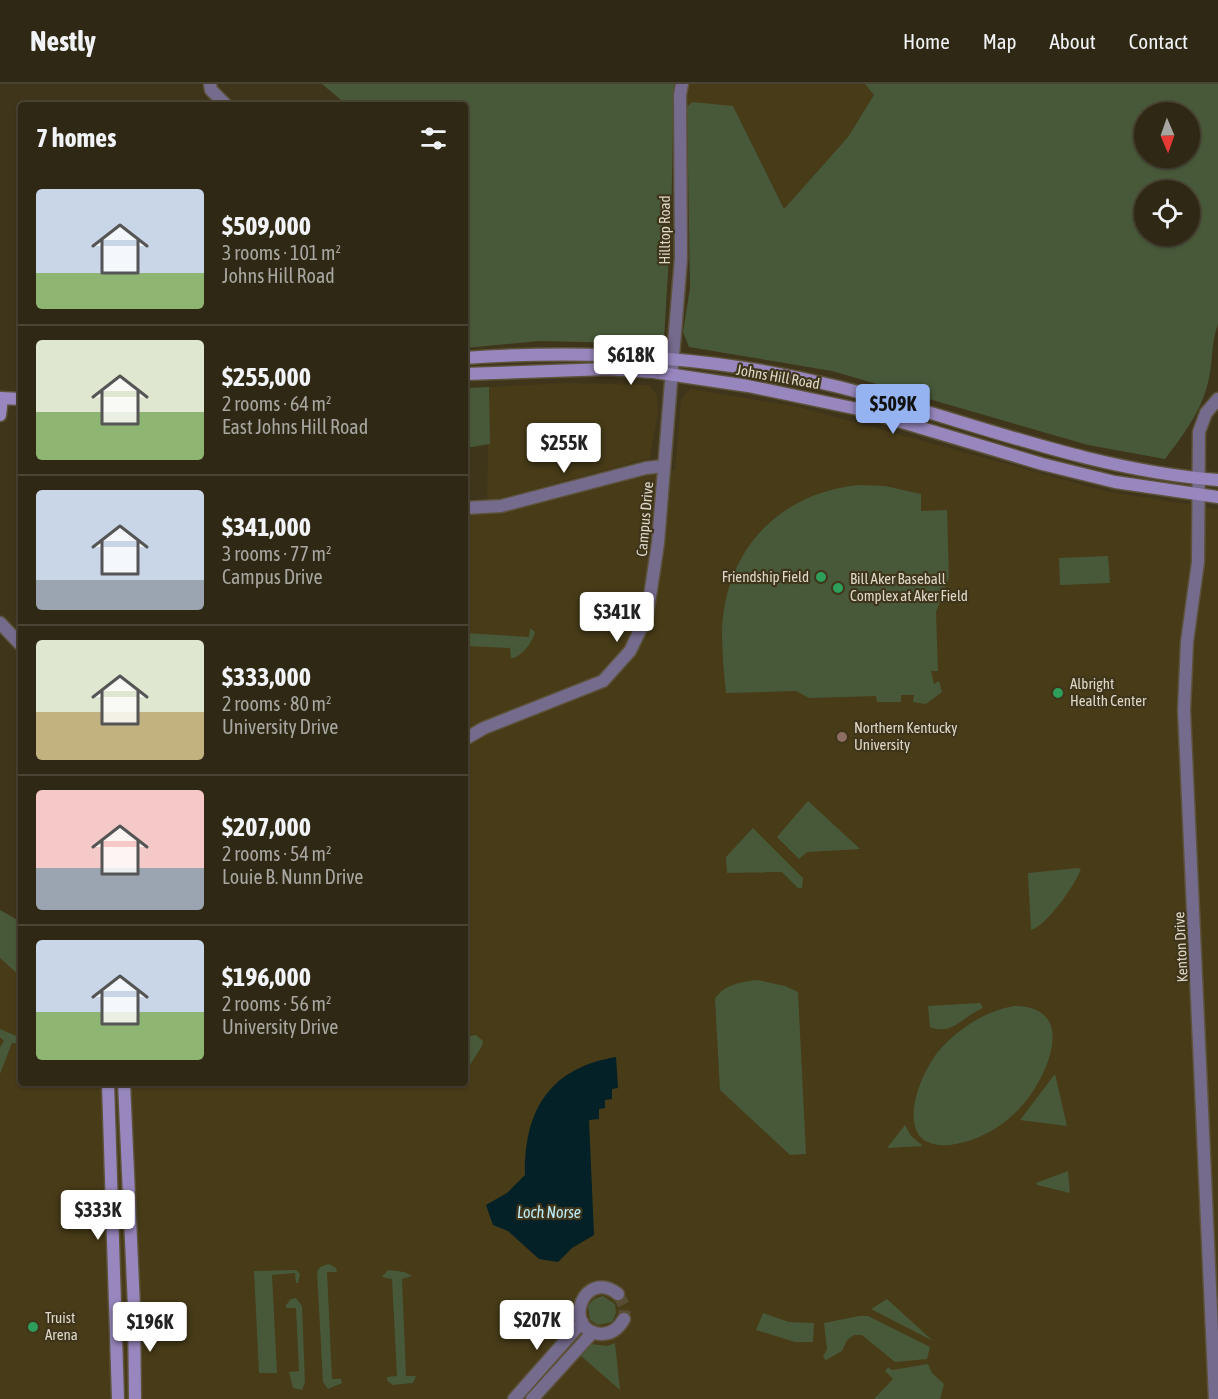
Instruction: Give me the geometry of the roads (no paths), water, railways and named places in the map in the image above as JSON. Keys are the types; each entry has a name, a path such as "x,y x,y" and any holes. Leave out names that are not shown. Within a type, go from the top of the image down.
{"main road":[{"name":"Johns Hill Road","path":"468,358 571,353 674,357 840,387 1052,449 1199,479 1218,480"},
{"name":"Johns Hill Road","path":"468,374 607,369 672,375 818,399 1042,464 1115,482 1218,497"},
{"path":"0,415 1,398 18,399"},
{"path":"108,1086 118,1399"},
{"path":"124,1086 134,1307 135,1399"}],"street":[{"path":"210,84 211,90 223,102"},
{"name":"Hilltop Road","path":"672,375 681,258 680,95 682,84"},
{"name":"Campus Drive","path":"468,737 484,728 603,681 630,651 638,638 651,600 672,375"},
{"name":"Kenton Drive","path":"1215,1399 1184,710 1187,642 1198,562 1201,423 1218,399"},
{"path":"468,508 501,506 646,468 664,466"},
{"path":"0,623 18,642"},
{"path":"618,1294 605,1288 589,1292 579,1309 582,1322 593,1332 607,1333 613,1331 624,1319"},
{"path":"514,1399 582,1322"},
{"path":"532,1399 593,1332"}],"water":[{"name":"Loch Norse","path":"616,1057 618,1088 612,1089 612,1099 605,1100 605,1108 599,1109 599,1119 589,1120 594,1235 572,1248 558,1262 539,1259 508,1231 493,1225 486,1205 507,1193 525,1175 529,1131 545,1096 573,1071"}],"tunnel":[{"path":"618,1294 625,1307 624,1319"}],"place":[{"name":"Friendship Field","path":"821,577"},
{"name":"Bill Aker Baseball Complex at Aker Field","path":"838,588"},
{"name":"Albright Health Center","path":"1058,693"},
{"name":"Northern Kentucky University","path":"842,737"},
{"name":"Truist Arena","path":"33,1327"}]}
